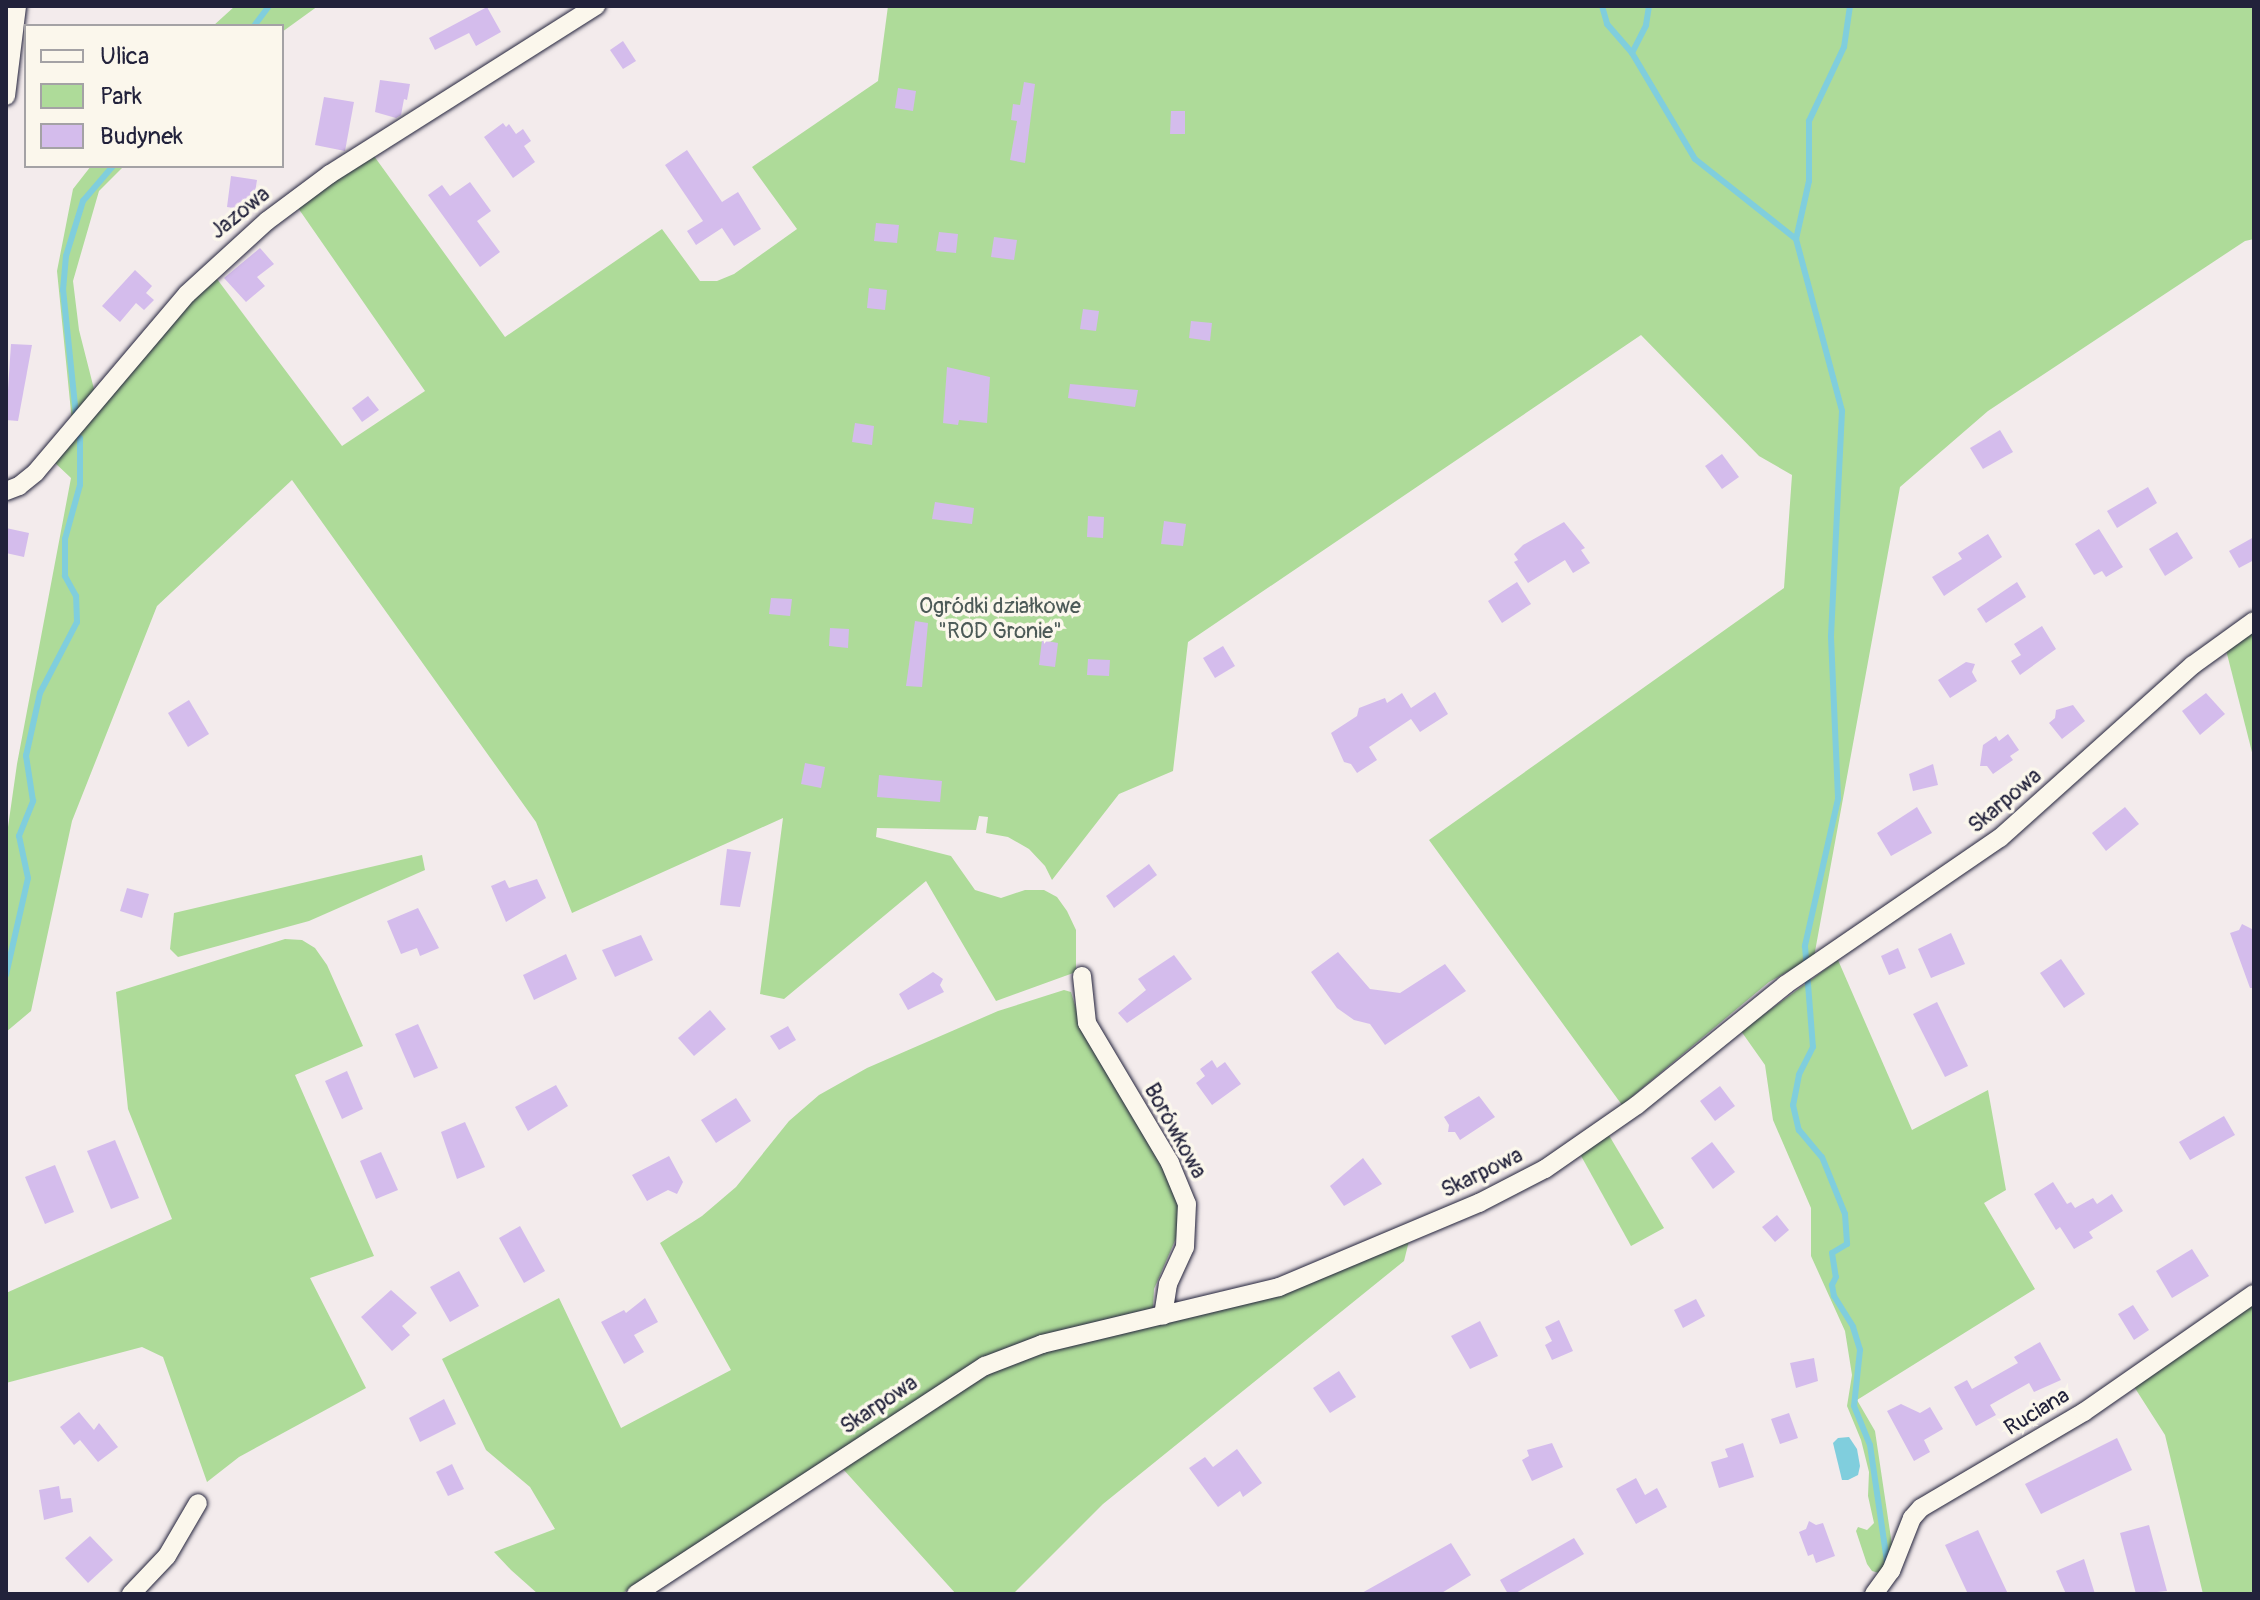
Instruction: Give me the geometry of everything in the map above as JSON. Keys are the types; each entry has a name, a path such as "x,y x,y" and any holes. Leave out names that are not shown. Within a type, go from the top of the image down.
{"street":[{"path":"6,96 17,6"},
{"name":"Jazowa","path":"6,491 19,486 36,472 187,294 267,221 330,174 596,6"},
{"name":"Skarpowa","path":"636,1594 973,1373 1042,1344 1279,1287 1452,1215 1545,1169 1637,1105 1785,985 2000,838 2193,665 2254,621"},
{"name":"Borówkowa","path":"1082,976 1087,1023 1170,1163 1187,1204 1185,1247 1168,1284 1163,1316"},
{"name":"Ruciana","path":"1874,1594 1891,1571 1912,1518 1921,1508 2084,1412 2254,1294"},
{"path":"131,1594 167,1556 198,1503"}],"green space":[{"path":"235,6 318,6 284,31 284,24 215,24"},
{"name":"Ogródki działkowe \"ROD Gronie\"","path":"888,6 2254,6 2254,239 2245,241 1988,411 1900,487 1814,957 1769,982 1622,1105 1429,840 1784,588 1792,475 1759,456 1641,335 1188,642 1173,771 1119,794 1052,880 1045,866 1029,849 1008,837 986,833 988,817 979,816 976,830 877,828 876,837 951,856 975,890 1001,898 1025,890 1044,890 1057,897 1067,911 1076,930 1076,972 996,1001 926,881 784,999 760,994 783,818 572,913 536,822 292,480 157,606 72,821 31,1011 6,1032 6,841 17,764 71,478 53,461 214,275 342,446 425,391 296,205 374,156 505,337 662,229 700,281 717,281 734,274 797,229 752,167 878,81"},
{"path":"89,168 122,168 99,191 73,281 79,330 95,393 72,422 57,271 73,189"},
{"path":"2254,628 2254,760 2226,650"},
{"path":"422,855 425,870 309,921 178,957 170,949 174,913"},
{"path":"285,939 302,940 315,948 327,965 363,1046 295,1075 374,1256 310,1278 366,1388 239,1457 207,1482 163,1357 142,1347 6,1383 6,1293 172,1219 128,1109 116,992"},
{"path":"1838,960 1912,1130 1988,1090 2006,1190 1984,1203 2035,1289 1857,1400 1875,1431 1892,1545 1891,1559 1879,1573 1872,1571 1867,1564 1856,1531 1858,1527 1867,1530 1874,1523 1868,1496 1869,1472 1861,1440 1847,1406 1852,1375 1845,1331 1811,1256 1811,1208 1773,1120 1765,1065 1741,1031"},
{"path":"1064,990 1071,992 1078,1015 1174,1189 1180,1216 1177,1236 1154,1289 1153,1308 1053,1333 993,1355 621,1594 538,1594 511,1570 494,1552 555,1529 530,1487 486,1450 442,1359 559,1298 621,1428 731,1370 660,1243 702,1216 736,1187 789,1121 819,1095 867,1068 998,1011"},
{"path":"1607,1132 1664,1228 1631,1246 1580,1154"},
{"path":"1409,1241 1404,1261 1103,1504 1013,1594 956,1594 843,1469 947,1396 1013,1362"},
{"path":"2254,1301 2254,1594 2203,1594 2165,1435 2133,1385"}],"water":[{"path":"1849,1437 1857,1449 1860,1466 1858,1475 1842,1480 1833,1443 1838,1438"}],"building":[{"path":"487,7 501,32 476,46 469,33 435,50 429,38"},
{"path":"623,41 636,61 623,69 610,50"},
{"path":"380,80 410,84 401,115 396,118 375,112"},
{"path":"1024,82 1035,84 1025,163 1010,160 1017,121 1011,120 1013,104 1020,105"},
{"path":"898,88 916,91 913,111 895,108"},
{"path":"324,97 354,102 345,151 315,145"},
{"path":"1171,111 1185,111 1185,134 1170,134"},
{"path":"503,123 506,127 509,124 516,134 523,129 531,141 524,146 535,162 513,178 484,137"},
{"path":"687,150 722,202 738,192 761,229 734,246 722,228 696,245 687,231 703,221 665,165"},
{"path":"231,176 257,180 253,205 248,204 247,210 227,207"},
{"path":"470,182 491,211 477,221 500,252 480,267 428,195 442,185 450,196"},
{"path":"876,223 899,225 897,243 874,241"},
{"path":"939,232 958,234 956,253 936,251"},
{"path":"994,237 1017,240 1014,260 991,257"},
{"path":"260,248 274,264 257,277 265,286 246,302 224,278"},
{"path":"135,270 152,286 146,293 154,300 144,310 136,303 120,322 102,306"},
{"path":"869,288 887,290 885,310 867,308"},
{"path":"1083,309 1099,311 1096,331 1080,329"},
{"path":"1191,321 1212,323 1210,341 1189,338"},
{"path":"11,344 32,345 18,421 6,420"},
{"path":"947,367 990,377 987,423 959,420 958,425 943,423"},
{"path":"1070,384 1138,390 1135,407 1068,398"},
{"path":"368,396 379,410 362,422 352,408"},
{"path":"855,423 874,426 872,445 852,442"},
{"path":"2000,430 2013,452 1983,469 1970,448"},
{"path":"1722,454 1739,477 1722,489 1705,466"},
{"path":"2148,487 2157,503 2117,528 2107,511"},
{"path":"935,502 974,508 972,524 932,519"},
{"path":"1088,516 1104,517 1103,538 1087,537"},
{"path":"1164,521 1186,524 1183,546 1161,544"},
{"path":"1564,522 1585,548 1581,550 1590,563 1573,573 1565,560 1528,583 1514,562 1518,560 1514,554 1523,545"},
{"path":"6,528 29,533 24,557 6,553"},
{"path":"2099,529 2123,567 2106,577 2102,571 2094,575 2075,544"},
{"path":"2177,532 2193,558 2165,576 2149,549"},
{"path":"1988,534 2002,557 1944,596 1932,577 1962,559 1958,553"},
{"path":"2254,537 2254,560 2239,568 2229,551"},
{"path":"1517,582 1531,604 1502,623 1488,601"},
{"path":"2017,582 2026,597 1986,623 1977,609"},
{"path":"771,598 792,599 790,616 769,614"},
{"path":"915,621 928,623 922,687 906,686"},
{"path":"2042,626 2056,649 2020,675 2011,661 2021,655 2014,644"},
{"path":"830,628 849,629 848,648 829,646"},
{"path":"1042,640 1058,643 1055,667 1039,665"},
{"path":"1223,646 1235,666 1215,678 1203,658"},
{"path":"1088,659 1110,660 1109,676 1087,675"},
{"path":"1966,662 1975,664 1972,672 1977,681 1950,698 1938,680"},
{"path":"1435,692 1448,714 1420,732 1411,719 1369,747 1377,760 1357,773 1351,764 1344,762 1331,733 1357,716 1359,708 1385,698 1387,703 1402,693 1411,708"},
{"path":"2206,693 2225,714 2200,735 2182,711"},
{"path":"189,700 209,734 188,747 168,713"},
{"path":"2073,705 2085,721 2062,739 2049,723 2055,718 2056,710"},
{"path":"2008,734 2019,750 2010,756 2013,760 1993,774 1987,766 1980,766 1983,745 1996,736 1999,741"},
{"path":"805,763 825,767 821,788 801,784"},
{"path":"1933,764 1938,785 1913,791 1909,774"},
{"path":"879,775 942,781 940,802 877,797"},
{"path":"1917,807 1932,833 1891,856 1877,833"},
{"path":"2125,807 2139,824 2106,851 2092,833"},
{"path":"727,849 751,852 740,907 720,905"},
{"path":"1149,864 1157,875 1114,908 1106,896"},
{"path":"537,879 546,898 506,922 491,886 505,880 509,888"},
{"path":"127,888 149,894 142,918 120,911"},
{"path":"418,908 439,948 420,956 417,948 401,954 387,921"},
{"path":"2242,924 2254,930 2254,988 2250,988 2230,933 2239,930"},
{"path":"1951,933 1965,964 1931,978 1918,949"},
{"path":"641,935 653,960 615,977 602,950"},
{"path":"1898,948 1906,968 1889,975 1881,956"},
{"path":"1338,952 1370,989 1400,993 1445,964 1466,991 1385,1045 1370,1024 1354,1020 1337,1008 1311,972"},
{"path":"566,954 577,979 534,1000 523,975"},
{"path":"1174,955 1192,979 1127,1023 1118,1013 1146,990 1138,979"},
{"path":"2061,959 2085,994 2064,1008 2040,973"},
{"path":"933,972 943,979 940,985 944,992 908,1010 899,994"},
{"path":"1937,1002 1968,1066 1945,1077 1913,1014"},
{"path":"710,1010 726,1029 694,1056 678,1038"},
{"path":"418,1024 438,1068 414,1078 395,1034"},
{"path":"788,1026 796,1040 779,1050 770,1036"},
{"path":"1212,1060 1217,1068 1225,1062 1241,1084 1212,1105 1196,1083 1205,1076 1200,1069"},
{"path":"347,1071 363,1109 342,1119 325,1081"},
{"path":"556,1085 568,1106 528,1131 515,1107"},
{"path":"1720,1086 1735,1106 1715,1121 1700,1101"},
{"path":"1479,1096 1495,1117 1460,1140 1455,1132 1448,1132 1449,1125 1444,1117"},
{"path":"736,1098 751,1121 716,1143 701,1120"},
{"path":"2224,1116 2235,1135 2190,1160 2179,1142"},
{"path":"465,1122 485,1167 457,1179 441,1132"},
{"path":"115,1140 139,1198 111,1209 87,1151"},
{"path":"1712,1142 1735,1172 1713,1189 1691,1158"},
{"path":"381,1152 398,1190 376,1199 360,1161"},
{"path":"669,1156 683,1182 677,1194 668,1190 647,1201 632,1175"},
{"path":"1363,1158 1382,1184 1344,1206 1330,1186"},
{"path":"55,1165 74,1212 45,1224 25,1177"},
{"path":"2053,1182 2067,1204 2071,1202 2075,1208 2093,1198 2097,1204 2112,1194 2123,1211 2089,1232 2093,1238 2074,1249 2060,1227 2056,1230 2034,1194"},
{"path":"1777,1215 1789,1230 1775,1242 1762,1227"},
{"path":"520,1226 545,1271 524,1283 499,1238"},
{"path":"2192,1249 2209,1276 2172,1298 2156,1271"},
{"path":"459,1271 479,1306 450,1322 430,1287"},
{"path":"391,1290 417,1313 402,1326 410,1335 392,1351 361,1317"},
{"path":"645,1298 658,1322 634,1335 644,1352 624,1364 601,1322 624,1310 626,1313"},
{"path":"1696,1299 1705,1316 1683,1328 1674,1310"},
{"path":"2133,1305 2149,1330 2134,1340 2118,1314"},
{"path":"1559,1320 1573,1351 1552,1360 1545,1345 1552,1341 1545,1327"},
{"path":"1480,1321 1498,1356 1470,1369 1451,1336"},
{"path":"2040,1342 2061,1380 2034,1392 2029,1383 1990,1405 1996,1415 1976,1426 1954,1387 1967,1380 1972,1389 2018,1363 2014,1357"},
{"path":"1814,1358 1818,1381 1796,1388 1790,1363"},
{"path":"1339,1371 1356,1397 1330,1413 1313,1388"},
{"path":"444,1399 456,1424 420,1442 409,1418"},
{"path":"1901,1404 1920,1413 1930,1407 1943,1429 1924,1440 1930,1452 1914,1461 1887,1411"},
{"path":"79,1412 94,1430 99,1423 118,1447 98,1462 80,1440 74,1445 60,1427"},
{"path":"1789,1413 1798,1438 1780,1444 1771,1419"},
{"path":"2117,1438 2132,1470 2041,1514 2025,1484"},
{"path":"1552,1443 1563,1467 1532,1481 1522,1460 1529,1456 1527,1450"},
{"path":"1743,1443 1754,1477 1719,1488 1711,1462 1728,1457 1725,1449"},
{"path":"1237,1449 1262,1483 1243,1497 1240,1491 1218,1507 1189,1468 1205,1457 1213,1467"},
{"path":"452,1464 464,1489 448,1496 436,1472"},
{"path":"1636,1478 1645,1495 1657,1488 1667,1507 1636,1524 1616,1489"},
{"path":"59,1486 61,1499 71,1498 73,1512 44,1520 39,1490"},
{"path":"1809,1521 1816,1525 1823,1523 1835,1556 1816,1563 1813,1554 1808,1556 1799,1532 1806,1529"},
{"path":"2149,1525 2167,1591 2136,1594 2120,1533"},
{"path":"1978,1530 2008,1594 1968,1594 1945,1545"},
{"path":"90,1536 113,1560 88,1583 65,1558"},
{"path":"1574,1538 1584,1554 1514,1594 1508,1594 1500,1580"},
{"path":"1451,1543 1471,1575 1440,1594 1360,1594"},
{"path":"2084,1559 2095,1594 2066,1594 2056,1571"}],"waterway":[{"path":"256,24 269,6"},
{"path":"1602,6 1607,24 1632,53 1695,159 1796,239"},
{"path":"1632,53 1646,25 1649,6"},
{"path":"1850,6 1844,47 1809,121 1809,181 1796,239 1842,411 1831,637 1838,799 1805,946 1813,1047 1799,1075 1793,1105 1799,1130 1822,1157 1845,1214 1847,1244 1832,1253 1836,1277 1832,1285 1834,1296 1853,1327 1860,1350 1854,1406 1870,1445 1887,1561"},
{"path":"76,415 63,290 66,256 83,201 111,168"},
{"path":"6,975 28,878 19,836 33,801 26,756 40,693 77,622 76,596 65,576 65,539 80,485 80,438"}]}
